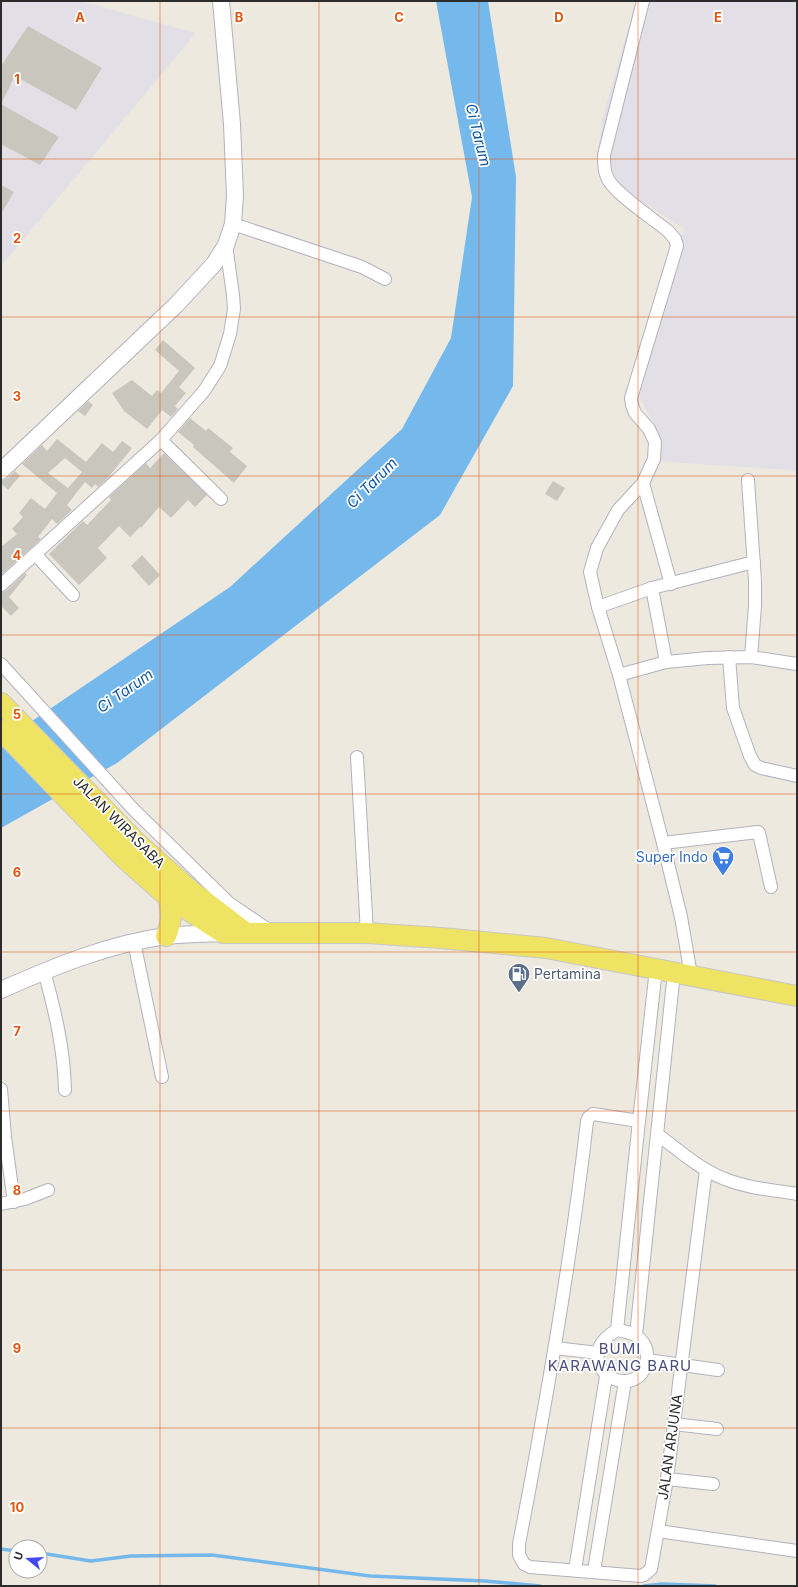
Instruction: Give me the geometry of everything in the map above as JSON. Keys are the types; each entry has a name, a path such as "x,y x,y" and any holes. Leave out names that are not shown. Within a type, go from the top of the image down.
{"main road":[{"name":"JALAN WIRASABA","path":"1,703 129,849 168,897 224,933"},
{"name":"JALAN WIRASABA","path":"1,730 129,849 190,890 246,933"},
{"path":"166,936 171,924 171,910 168,897"},
{"path":"224,933 367,933 546,948 797,996"}],"street":[{"path":"1,471 176,305 214,264 226,245 233,224 235,196 232,131 221,1"},
{"path":"636,1336 681,916 663,843 618,675 598,607 590,572 596,548 618,510 643,483 654,459 655,442 649,429 635,413 631,398 677,246 675,239 668,231 616,190 609,180 604,168 604,155 643,1"},
{"path":"233,224 362,267 385,279"},
{"path":"1,585 161,440 204,391 220,366 230,334 234,309 226,245"},
{"path":"161,440 221,499"},
{"path":"748,480 754,562 755,606 751,657"},
{"path":"643,483 672,584"},
{"path":"35,554 73,595"},
{"path":"598,607 652,588 754,562"},
{"path":"652,588 666,662"},
{"path":"618,675 666,662 728,657 751,657 797,664"},
{"path":"728,657 733,708 750,756 755,764 761,768 797,776"},
{"path":"1,664 134,810 229,903 273,933"},
{"path":"357,757 367,933"},
{"path":"663,843 755,831 758,832 771,887"},
{"path":"1,990 44,971 134,942 166,936 224,933"},
{"path":"134,942 162,1077"},
{"path":"44,971 61,1042 65,1090"},
{"path":"617,1330 628,1332 636,1336 643,1341 646,1349 647,1360 644,1368 636,1377 625,1381 615,1380 606,1376 600,1368 598,1352 603,1341 617,1330 650,1017 674,972"},
{"path":"650,1017 670,1019"},
{"path":"1,1088 3,1137 14,1202"},
{"path":"625,1381 594,1572 530,1567 524,1564 518,1556 519,1544 555,1348 587,1121 593,1114 639,1121"},
{"path":"658,1135 706,1170 724,1179 742,1185 797,1194"},
{"name":"JALAN ARJUNA","path":"594,1572 644,1575 652,1565 667,1479 706,1170"},
{"path":"1,1204 25,1199 48,1190"},
{"path":"555,1348 598,1352"},
{"path":"647,1360 718,1370"},
{"path":"575,1570 606,1376"},
{"path":"674,1424 717,1429"},
{"path":"667,1479 713,1484"},
{"path":"658,1531 797,1551"}],"shaded area":[{"path":"1,1 80,1 196,33 1,266"},
{"path":"636,1 797,1 797,472 789,470 652,461 658,432 637,393 684,229 610,181 597,161 602,120"}],"water":[{"name":"Ci Tarum","path":"436,1 488,1 516,177 513,386 440,515 117,763 1,828 1,742 230,587 402,429 451,338 472,197"}],"building":[{"path":"28,26 102,68 76,110 15,76 1,104 1,66"},
{"path":"1,104 59,137 40,165 1,144"},
{"path":"1,185 14,192 1,214"},
{"path":"163,340 195,368 179,387 186,393 175,406 178,409 171,417 162,410 147,429 124,411 112,393 132,380 152,396 157,390 161,393 179,371 155,350"},
{"path":"88,401 93,405 85,416 78,411"},
{"path":"190,418 206,431 208,428 233,448 230,452 247,466 234,483 178,432"},
{"path":"57,439 86,462 102,443 113,452 122,441 132,448 107,479 98,487 95,484 92,488 85,482 67,505 72,510 57,524 52,519 38,537 41,539 1,575 1,547 17,534 12,529 23,517 19,513 31,498 45,509 57,493 22,464 42,445 47,451","holes":["65,458 82,472 68,488 48,473"]},
{"path":"164,453 207,495 195,507 188,500 171,518 159,507 141,528 140,527 130,537 119,526 98,548 107,558 79,585 49,554 83,521 87,525 111,500 109,497 146,463 150,468"},
{"path":"15,471 20,476 8,490 1,483 1,481 8,478"},
{"path":"553,481 565,488 557,501 545,494"},
{"path":"142,555 160,575 149,586 131,566"},
{"path":"25,573 27,575 9,597 19,608 11,616 2,607 1,608 1,592 6,591"}],"waterway":[{"path":"1,1549 8,1550"},
{"path":"48,1554 91,1561 131,1556 212,1555 370,1576 485,1581 540,1586"},
{"path":"644,1586 662,1584 715,1586"}],"place":[{"name":"Super Indo","path":"723,876"},
{"name":"Pertamina","path":"519,994"}],"district":[{"name":"BUMI KARAWANG BARU","path":"620,1358"}]}
